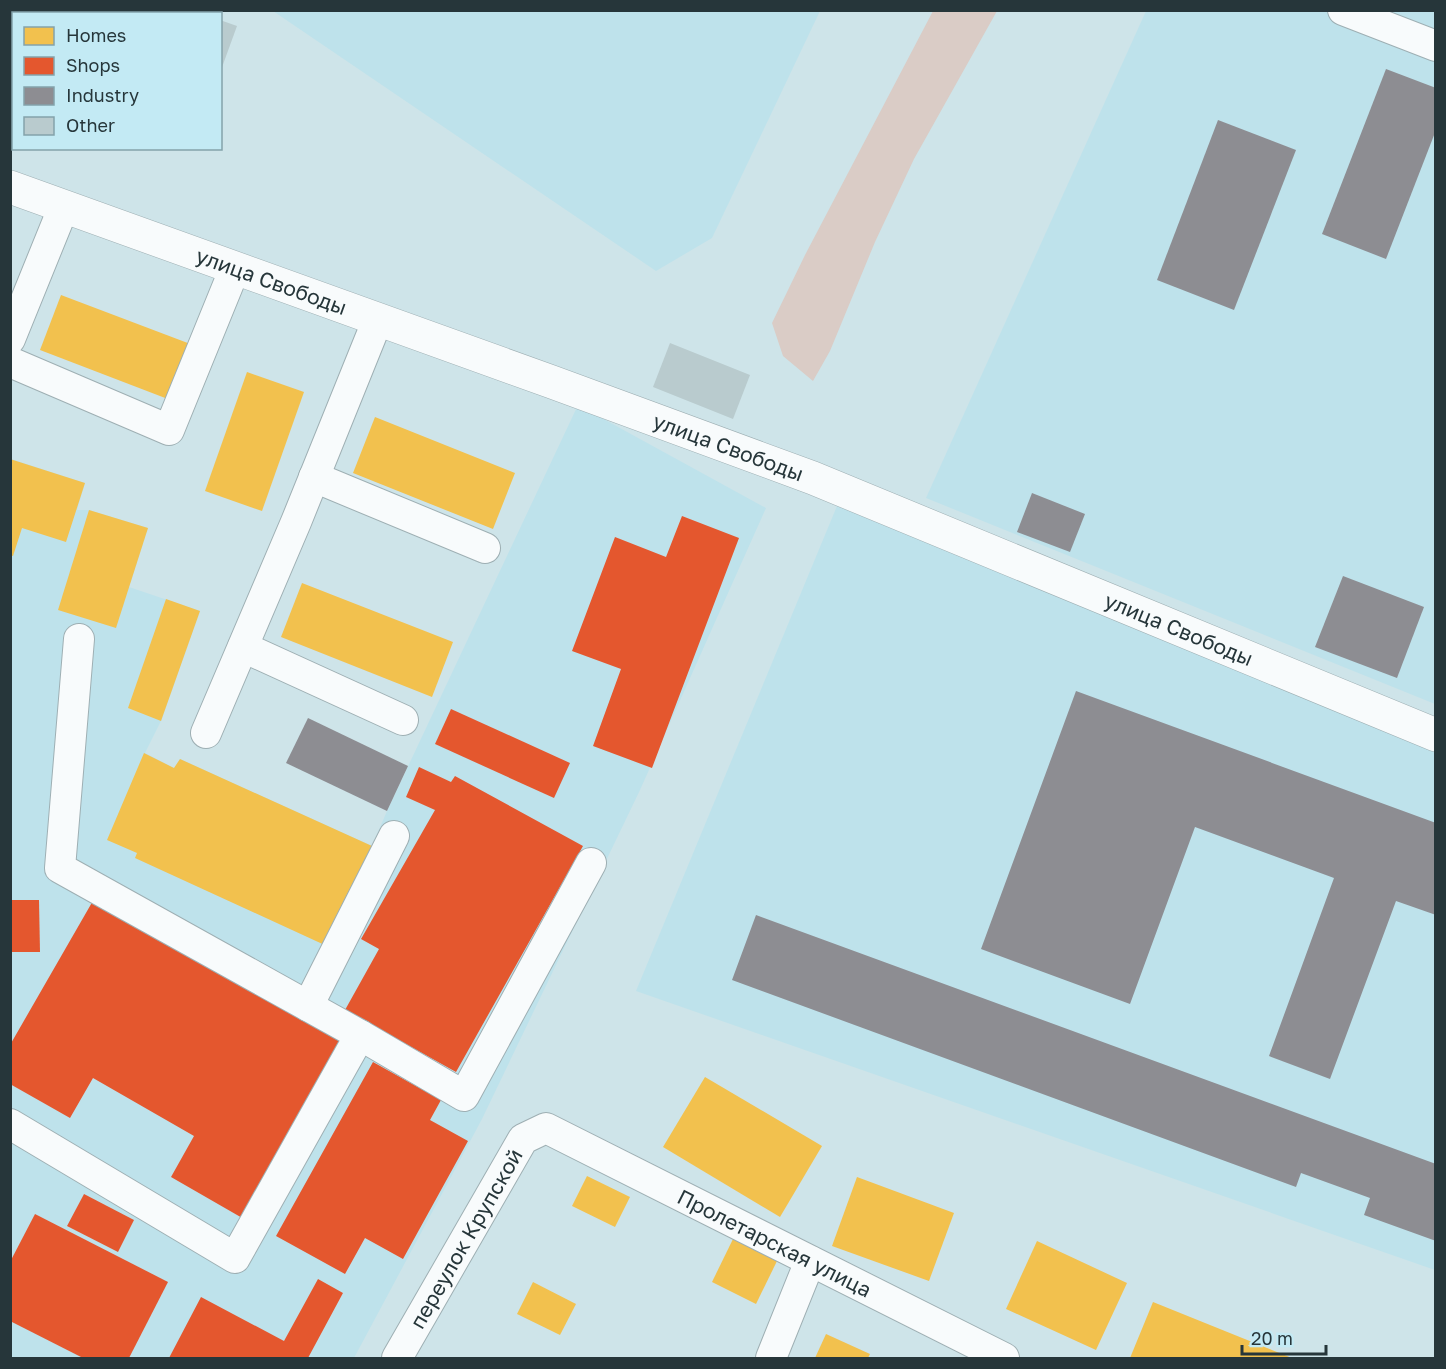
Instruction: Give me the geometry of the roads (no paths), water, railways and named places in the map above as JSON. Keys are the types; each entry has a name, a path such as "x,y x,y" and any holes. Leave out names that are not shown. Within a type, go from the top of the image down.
{"main road":[{"name":"улица Свободы","path":"10,187 813,478 1436,735"}],"street":[{"path":"1343,10 1436,46"},
{"path":"10,339 64,206"},
{"path":"10,362 169,429 235,268"},
{"path":"206,733 378,319"},
{"path":"314,477 485,548"},
{"path":"79,639 60,868 360,1035 464,1096 591,863"},
{"path":"243,647 403,720"},
{"path":"308,1006 394,836"},
{"path":"13,1132 235,1258 360,1035"},
{"name":"Пролетарская улица","path":"546,1128 1004,1359"},
{"name":"переулок Крупской","path":"397,1359 523,1139 546,1128"},
{"path":"771,1359 810,1261"}]}
